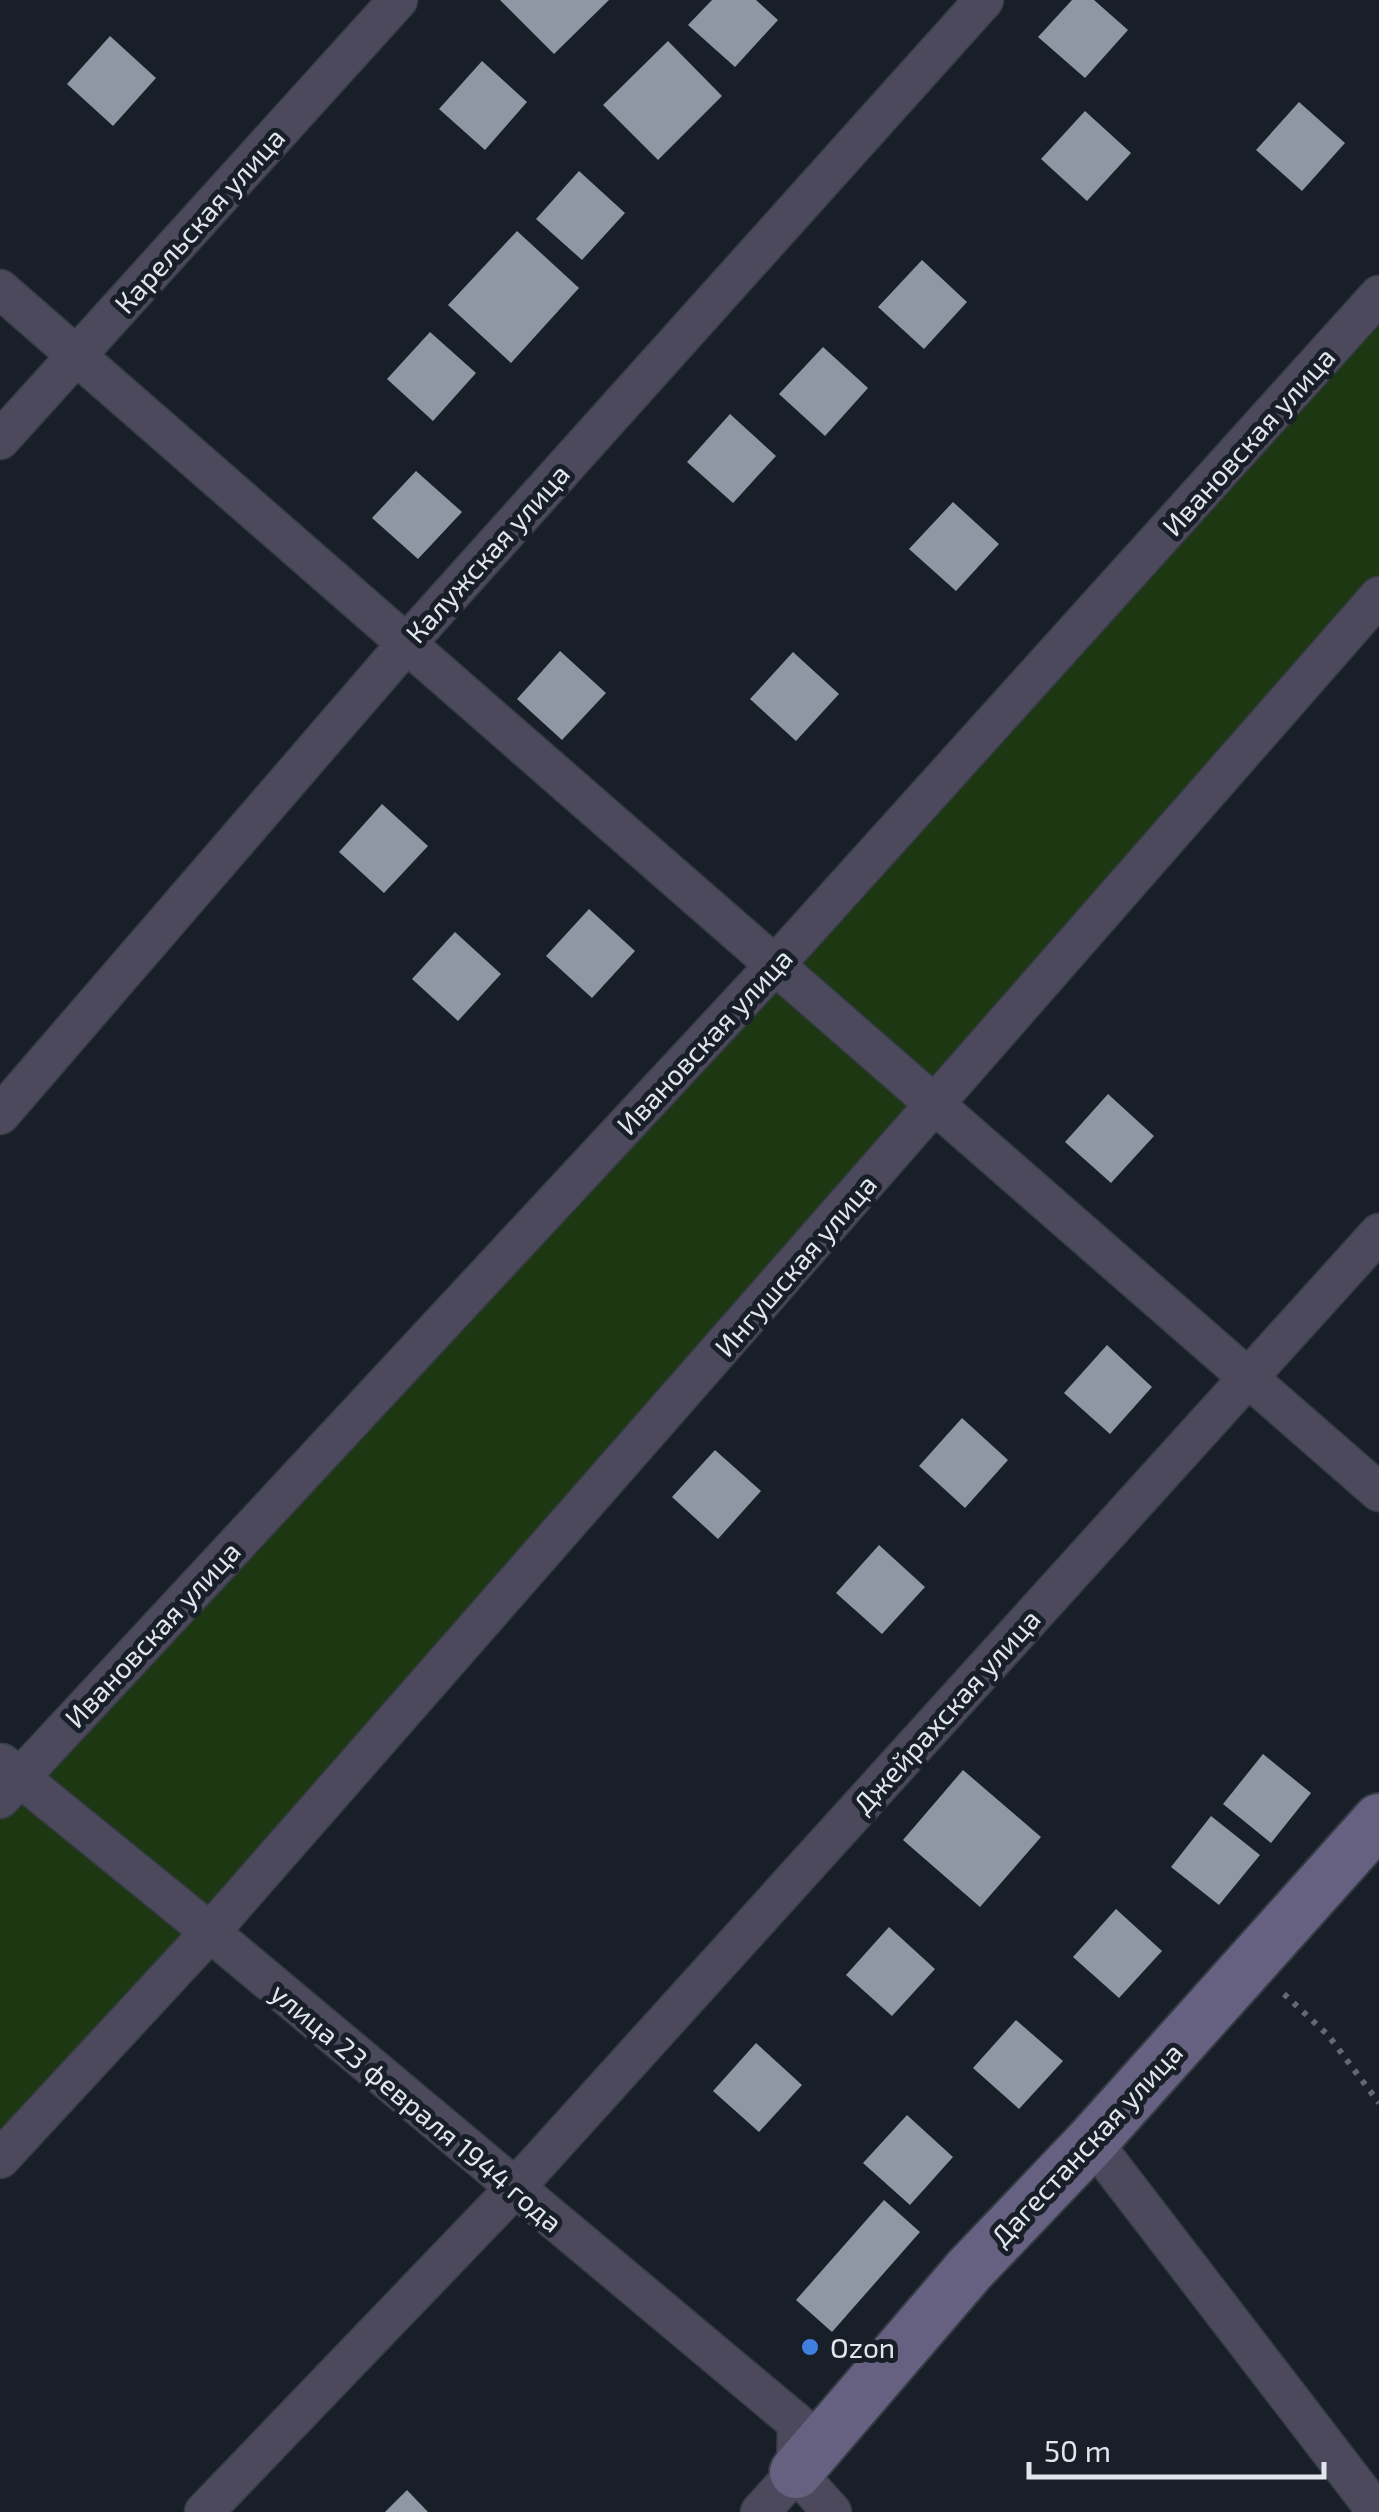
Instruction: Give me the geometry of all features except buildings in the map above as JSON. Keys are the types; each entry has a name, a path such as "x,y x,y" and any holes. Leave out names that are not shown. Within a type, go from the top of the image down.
{"street":[{"name":"Карельская улица","path":"0,440 398,0"},
{"name":"Калужская улица","path":"0,1115 406,643 984,0"},
{"path":"0,289 1379,1492"},
{"name":"Ивановская улица","path":"6,1779 774,965 1379,295"},
{"name":"Ингушская улица","path":"0,2158 210,1932 1379,596"},
{"name":"Джейрахская улица","path":"204,2512 514,2189 1379,1233"},
{"name":"улица 23 февраля 1944 года","path":"6,1779 210,1932 797,2424 796,2472"},
{"name":"Дагестанская улица","path":"796,2472 970,2270 1092,2141 1379,1820"},
{"path":"1092,2141 1377,2512"},
{"path":"760,2512 796,2472 832,2512"}],"path":[{"path":"1250,1963 1328,2034 1379,2103"}],"green space":[{"path":"1379,295 1379,596 0,2165 0,1799"}],"place":[{"name":"Ozon","path":"810,2347"}]}
